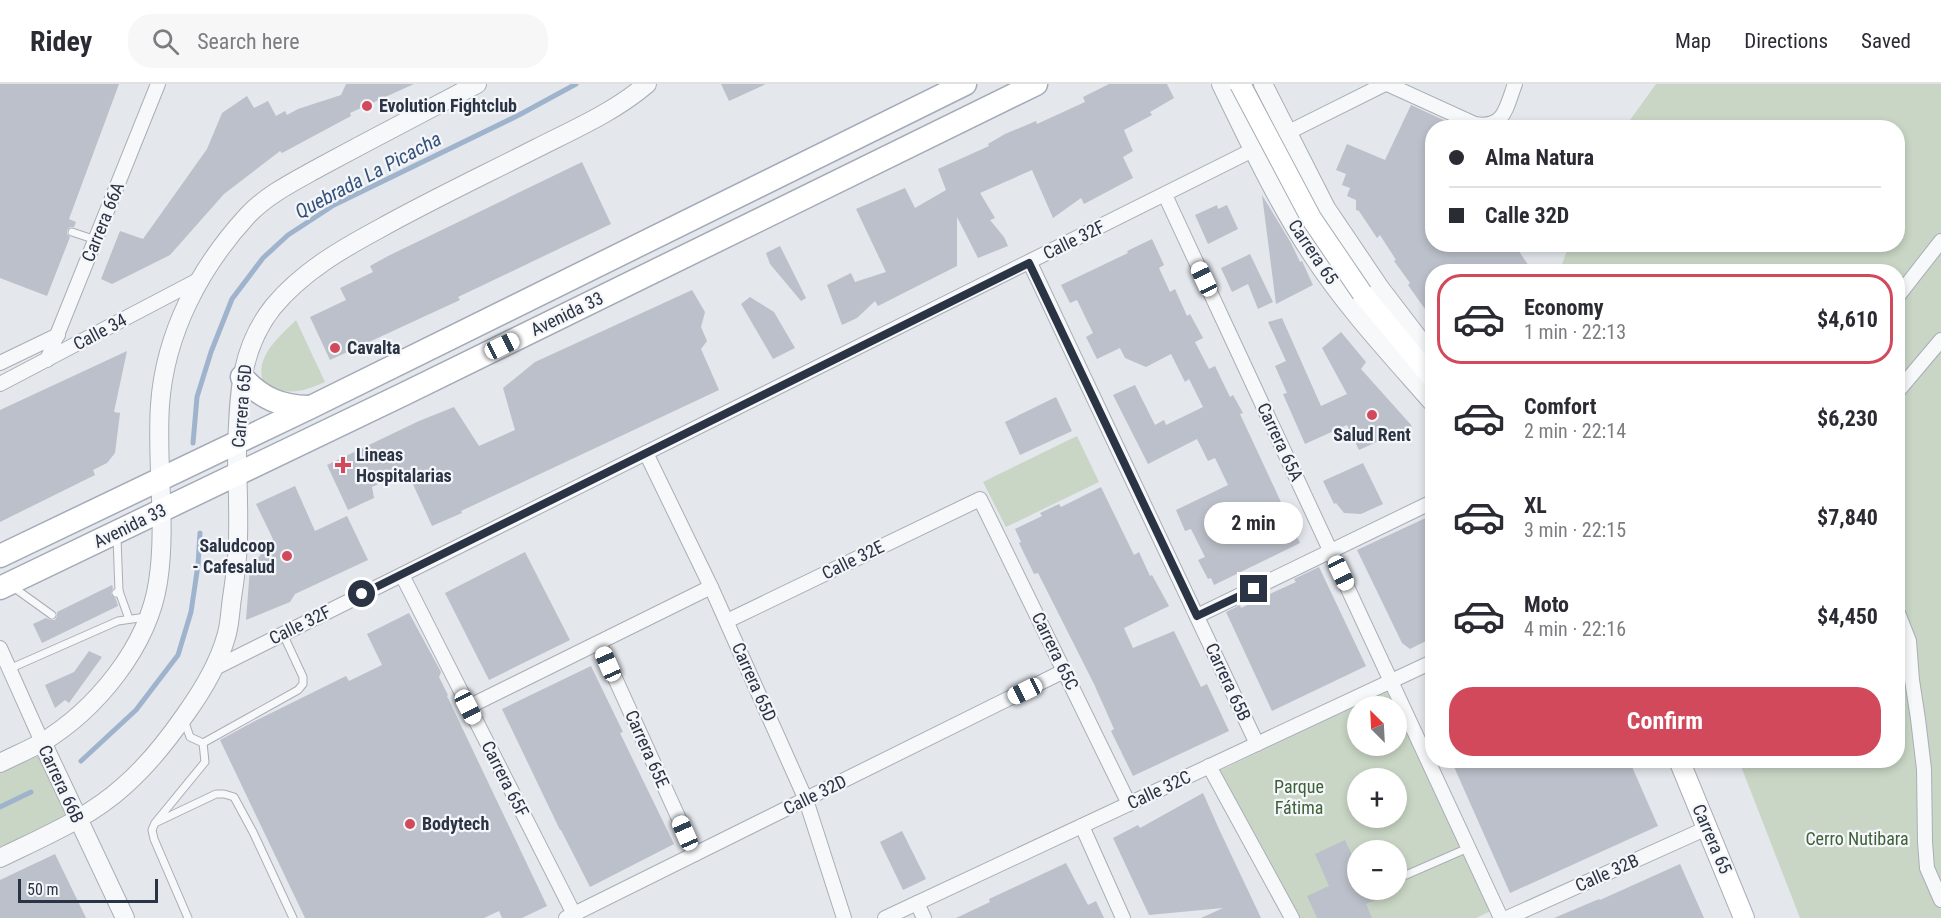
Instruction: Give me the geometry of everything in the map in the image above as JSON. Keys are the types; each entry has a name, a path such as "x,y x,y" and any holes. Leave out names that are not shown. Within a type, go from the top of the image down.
{"main road":[{"name":"Avenida 33","path":"0,556 310,407 965,84"},
{"name":"Avenida 33","path":"4,586 161,512 1036,84"},
{"name":"Carrera 65","path":"1240,84 1311,218 1362,293 1425,370"},
{"path":"242,377 252,388 279,404 310,407"},
{"name":"Carrera 65","path":"1682,768 1744,918"}],"street":[{"name":"Carrera 66A","path":"47,360 158,84"},
{"path":"0,763 46,749 90,706 118,674 143,632 158,582 161,512 160,405 164,375 185,306 200,279 233,233 261,203 336,159 477,84"},
{"name":"Carrera 65D","path":"74,812 123,788 153,759 215,668 227,634 234,586 238,537 238,412 248,349 256,331 290,288 311,270 411,211 598,118 628,99 646,84"},
{"name":"Carrera 65","path":"1221,84 1287,213 1312,255 1371,333 1425,394"},
{"name":"Carrera 65","path":"1263,84 1326,208 1380,288 1425,347"},
{"path":"1386,84 1466,120"},
{"name":"Calle 32F","path":"215,668 1386,84"},
{"path":"1498,120 1515,84"},
{"name":"Carrera 65A","path":"1165,195 1425,755"},
{"path":"1905,287 1941,241"},
{"name":"Carrera 65B","path":"1029,263 1257,744"},
{"name":"Calle 34","path":"0,384 200,279"},
{"path":"0,363 58,335"},
{"path":"1905,382 1941,340"},
{"name":"Carrera 65D","path":"646,453 727,621 806,800 844,918"},
{"name":"Calle 32E","path":"727,621 980,499"},
{"name":"Carrera 65C","path":"980,499 1130,804"},
{"path":"1197,616 1425,505"},
{"name":"Carrera 65F","path":"402,575 572,917"},
{"path":"468,707 711,587"},
{"path":"1905,631 1909,641 1924,769 1924,842 1927,868 1941,900"},
{"name":"Carrera 65E","path":"599,643 694,854"},
{"name":"Carrera 66B","path":"0,648 125,918"},
{"name":"Calle 32C","path":"885,918 1425,665"},
{"name":"Calle 32D","path":"572,917 1064,671"},
{"path":"1209,766 1292,918"},
{"name":"Carrera 65A","path":"1431,768 1501,918"},
{"path":"0,858 74,812"},
{"path":"1082,826 1123,918"},
{"name":"Calle 32B","path":"1507,918 1707,828"},
{"path":"917,903 924,918"}],"lane":[{"path":"72,232 96,240"},
{"path":"117,533 118,592 129,619"},
{"path":"4,586 52,615"},
{"path":"9,669 118,621 148,617"},
{"path":"203,743 298,690 303,684 303,677 283,634"},
{"path":"183,717 190,737 203,743"},
{"path":"188,918 152,830 155,823 205,762 203,743"},
{"path":"155,823 216,794 234,797 293,918"},
{"path":"1407,875 1468,848"}],"green space":[{"name":"Cerro Nutibara","path":"1656,84 1941,84 1941,918 1800,918 1742,768 1905,768 1905,264 1562,264 1566,252 1905,252 1905,120 1630,120"},
{"path":"296,320 325,382 294,391 272,388 264,384 262,365 270,349"},
{"path":"1077,436 1099,482 1006,527 983,482"},
{"name":"Parque Fátima","path":"1347,711 1347,756 1407,756 1407,733 1491,911 1476,918 1298,918 1219,771"},
{"path":"42,742 77,819 0,857 0,763"}],"building":[{"path":"0,84 119,84 69,219 76,222 74,227 67,230 70,237 47,296 0,278"},
{"path":"346,84 414,84 350,113 351,116 282,153 280,151 224,194 170,255 112,284 101,279 120,231 143,239 207,149 222,113 247,96 254,108 268,101 276,116 285,111 287,115 298,109 341,95"},
{"path":"721,84 766,84 729,101"},
{"path":"1109,84 1167,84 1174,98 1150,112 1152,115 1124,130 1133,151 1123,157 1133,178 1084,204 1081,198 1053,218 1032,170 980,193 995,218 990,220 1004,237 1008,246 978,258 957,217 957,266 878,306 875,301 857,318 842,325 827,285 851,273 855,282 886,272 856,209 905,188 915,208 946,190 938,169 989,146 988,144 1005,134 1036,121 1037,124 1085,102 1083,97"},
{"path":"1411,105 1444,120 1425,120 1425,252 1519,252 1528,264 1425,264 1425,309 1408,285 1410,283 1394,261 1396,260 1380,235 1377,238 1359,211 1356,210 1356,200 1347,196 1350,188 1342,185 1346,174 1336,170 1347,144 1385,160"},
{"path":"582,162 611,224 458,297 460,300 330,360 310,317 346,300 340,288 373,272 370,266 388,256"},
{"path":"1262,195 1300,262 1302,261 1313,285 1276,304"},
{"path":"1217,205 1218,209 1227,205 1238,229 1208,244 1195,215"},
{"path":"1152,239 1164,265 1159,268 1170,292 1175,289 1187,316 1190,314 1203,338 1195,342 1209,369 1215,366 1230,397 1233,395 1243,413 1240,414 1300,543 1214,585 1211,578 1208,579 1198,560 1205,557 1191,529 1185,531 1176,510 1228,485 1215,458 1208,461 1197,439 1148,464 1113,395 1135,385 1155,425 1164,420 1166,425 1203,407 1189,379 1185,382 1171,354 1146,367 1125,358 1120,348 1097,359 1086,337 1093,333 1077,300 1070,303 1061,285"},
{"path":"780,246 806,298 801,301 770,264 766,253"},
{"path":"1250,254 1273,302 1258,309 1248,284 1232,292 1221,268"},
{"path":"692,290 705,312 701,327 707,341 701,349 719,390 432,526 407,471 372,487 374,498 348,510 327,465 419,421 454,407 479,446 515,430 503,388 535,362"},
{"path":"750,297 774,312 795,348 773,359 741,304"},
{"path":"1282,318 1321,406 1347,394 1322,348 1341,332 1366,362 1361,369 1412,426 1359,450 1347,425 1305,444 1283,394 1287,393 1275,366 1286,361 1268,322"},
{"path":"127,351 114,412 120,413 115,453 107,463 93,470 95,475 0,522 0,410"},
{"path":"1056,397 1072,431 1020,455 1005,422"},
{"path":"1363,463 1383,504 1361,514 1344,513 1336,503 1334,504 1323,481"},
{"path":"295,486 315,531 347,516 368,560 295,594 290,602 246,620 250,568 273,539 256,504"},
{"path":"1101,487 1134,555 1139,552 1150,576 1152,575 1169,606 1124,628 1133,648 1174,631 1201,687 1207,684 1229,731 1133,776 1111,731 1114,729 1094,684 1038,573 1034,574 1015,529 1042,516 1040,513 1059,504 1061,507"},
{"path":"1425,518 1425,642 1410,649 1402,643 1357,550"},
{"path":"525,552 570,640 489,680 445,593"},
{"path":"1319,567 1366,666 1272,711 1226,612 1240,605 1241,608 1296,582 1294,579"},
{"path":"112,585 111,594 118,606 42,643 33,624 46,618 55,620 57,612"},
{"path":"409,613 441,672 439,677 447,696 547,906 522,918 502,918 499,911 484,918 305,918 220,740 346,676 349,681 382,665 367,634"},
{"path":"89,651 102,657 69,703 65,700 55,708 45,685 74,672"},
{"path":"591,666 623,732 620,733 674,844 590,887 502,709"},
{"path":"1455,768 1633,768 1658,826 1510,893"},
{"path":"1203,793 1261,918 1201,918 1223,908 1149,915 1113,838 1138,825 1140,828"},
{"path":"902,831 926,879 903,890 880,842"},
{"path":"1345,840 1347,844 1347,900 1376,900 1366,904 1372,918 1317,918 1307,896 1329,886 1315,854"},
{"path":"55,854 86,918 0,918 0,880"},
{"path":"1066,863 1088,905 1096,901 1104,918 956,918 990,902 989,899"},
{"path":"1680,864 1704,918 1554,918 1600,900"}],"waterway":[{"name":"Quebrada La Picacha","path":"193,443 197,397 211,352 232,299 263,258 288,235 334,205 519,115 576,84"},
{"name":"Quebrada La Picacha","path":"81,761 136,710 178,655 191,612 200,533"},
{"name":"Quebrada La Picacha","path":"0,807 31,792"}],"place":[{"name":"Evolution Fightclub","path":"367,106"},
{"name":"Cavalta","path":"335,348"},
{"name":"Salud Rent","path":"1372,415"},
{"name":"Lineas Hospitalarias","path":"343,465"},
{"name":"Saludcoop - Cafesalud","path":"287,556"},
{"name":"Bodytech","path":"410,824"}],"route":[{"path":"362,594 1029,263 1197,616 1254,589"}]}
